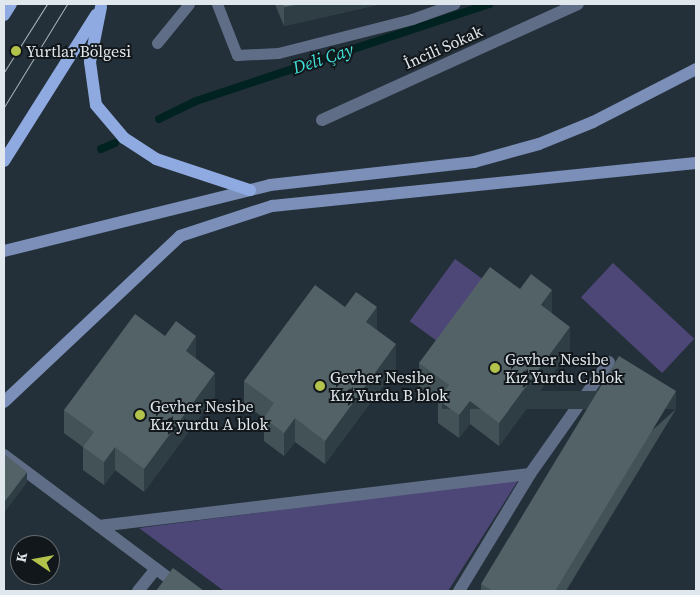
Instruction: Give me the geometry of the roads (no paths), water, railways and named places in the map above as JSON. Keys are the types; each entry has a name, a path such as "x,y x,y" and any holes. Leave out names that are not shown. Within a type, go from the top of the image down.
{"main road":[{"path":"4,15 11,4"},
{"path":"4,161 102,5"},
{"path":"102,5 90,62 96,105 124,138 156,160 250,190"}],"street":[{"name":"İncili Sokak","path":"322,120 578,4"},
{"path":"4,250 250,190 483,160 539,144 593,122 696,69"},
{"path":"4,402 180,236 272,206 696,163"},
{"path":"459,591 530,474 609,362"},
{"path":"4,454 186,591"},
{"path":"99,526 530,474"},
{"path":"138,591 156,569"}],"lane":[{"path":"157,42 189,4"},
{"path":"217,4 237,55 278,53 412,19 454,4"}],"waterway":[{"name":"Deli Çay","path":"159,119 196,101 489,4"},
{"name":"Deli Çay","path":"101,149 115,143"}],"tram line":[{"path":"4,72 47,4"},
{"path":"4,107 67,4"}],"place":[{"name":"Yurtlar Bölgesi","path":"16,51"},
{"name":"Gevher Nesibe Kız Yurdu C blok","path":"495,368"},
{"name":"Gevher Nesibe Kız Yurdu B blok","path":"320,386"},
{"name":"Gevher Nesibe Kız yurdu A blok","path":"140,415"}]}
